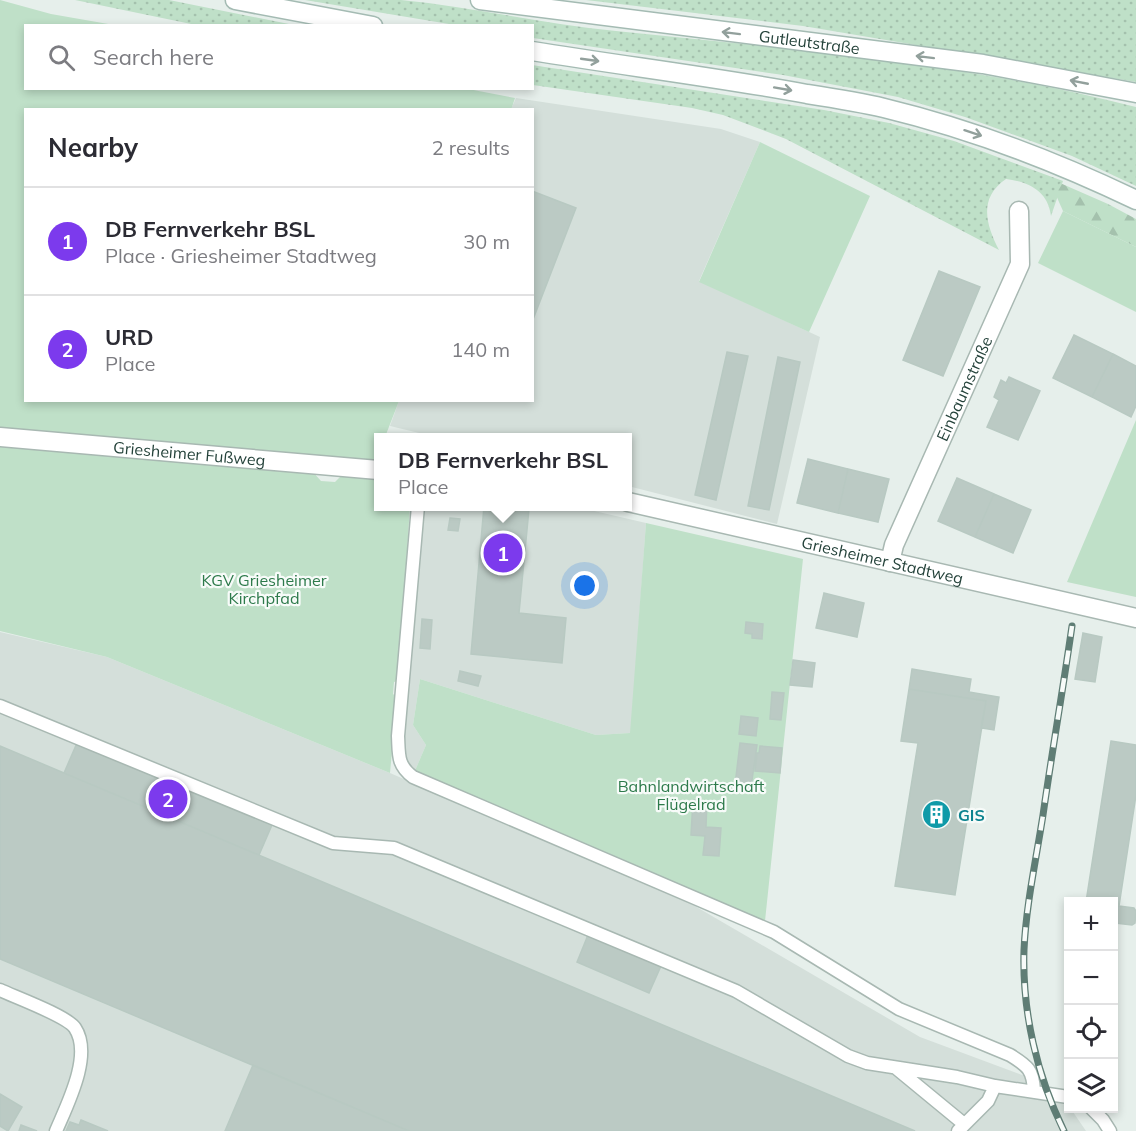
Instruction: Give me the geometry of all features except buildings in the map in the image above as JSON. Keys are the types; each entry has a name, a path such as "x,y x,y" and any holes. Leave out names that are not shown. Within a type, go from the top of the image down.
{"main road":[{"path":"235,0 362,24"},
{"name":"Gutleutstraße","path":"480,0 983,64 1136,93"},
{"path":"534,51 771,87 883,107 1024,151 1080,173 1136,200"},
{"name":"Einbaumstraße","path":"890,562 894,545 1020,264 1019,211"},
{"name":"Griesheimer Fußweg","path":"0,437 374,470"},
{"name":"Griesheimer Stadtweg","path":"632,503 1136,618"}],"lane":[{"path":"418,511 398,736 399,760 404,770 413,777 774,933 899,1009 1010,1054 1021,1061 1033,1075 1034,1091"},
{"path":"0,706 333,843 394,848 736,991 848,1056 867,1063 1064,1096"},
{"path":"0,990 64,1019 75,1028 81,1055 78,1076 56,1131"},
{"path":"895,1068 961,1128 988,1101 996,1086"},
{"path":"1096,1113 1110,1131"}],"shaded area":[{"path":"516,98 721,129 760,142 699,281 820,337 777,524 632,487 632,433 419,433 390,426 399,402 534,402 534,108 511,108"},
{"path":"424,511 594,511 646,523 631,733 596,735 420,679 413,725 426,745 414,773 404,768 402,743"},
{"path":"0,632 107,657 390,773 693,905 920,1037 1025,1076 1064,1104 1064,1113 1074,1113 1086,1131 0,1131"}],"green space":[{"path":"0,0 51,14 108,24 24,24 24,90 473,90 515,98 512,108 24,108 24,402 399,402 387,433 374,433 374,463 0,431"},
{"path":"75,0 169,0 289,24 191,24"},
{"path":"305,0 401,0 428,3 589,28 878,59 1008,79 1072,92 1136,107 1136,186 1072,156 965,117 898,97 783,75 534,38 534,24 449,24"},
{"path":"586,0 1136,0 1136,82 803,26"},
{"path":"534,65 824,110 889,123 954,141 1063,181 1051,216 1042,194 1030,185 1006,179 997,186 991,195 987,212 988,222 999,250 786,139 723,115 692,108 534,85"},
{"path":"760,142 870,196 809,332 699,282"},
{"path":"1060,183 1136,219 1136,247 1063,211 1055,193"},
{"path":"1063,211 1136,247 1136,312 1038,263"},
{"path":"1136,420 1136,597 1067,582"},
{"name":"KGV Griesheimer Kirchpfad","path":"0,443 312,471 321,481 335,482 343,474 374,477 374,511 410,511 398,681 394,682 393,694 397,697 390,773 107,657 0,631"},
{"name":"Bahnlandwirtschaft Flügelrad","path":"646,523 803,559 765,921 414,773 426,745 413,725 420,679 596,735 630,733"}],"railway":[{"path":"1064,1131 1046,1088 1033,1043 1026,997 1024,950 1029,899 1072,626"}],"place":[{"name":"DB Fernverkehr BSL","path":"503,553"},
{"name":"URD","path":"168,799"},
{"name":"GIS","path":"937,815"}]}
